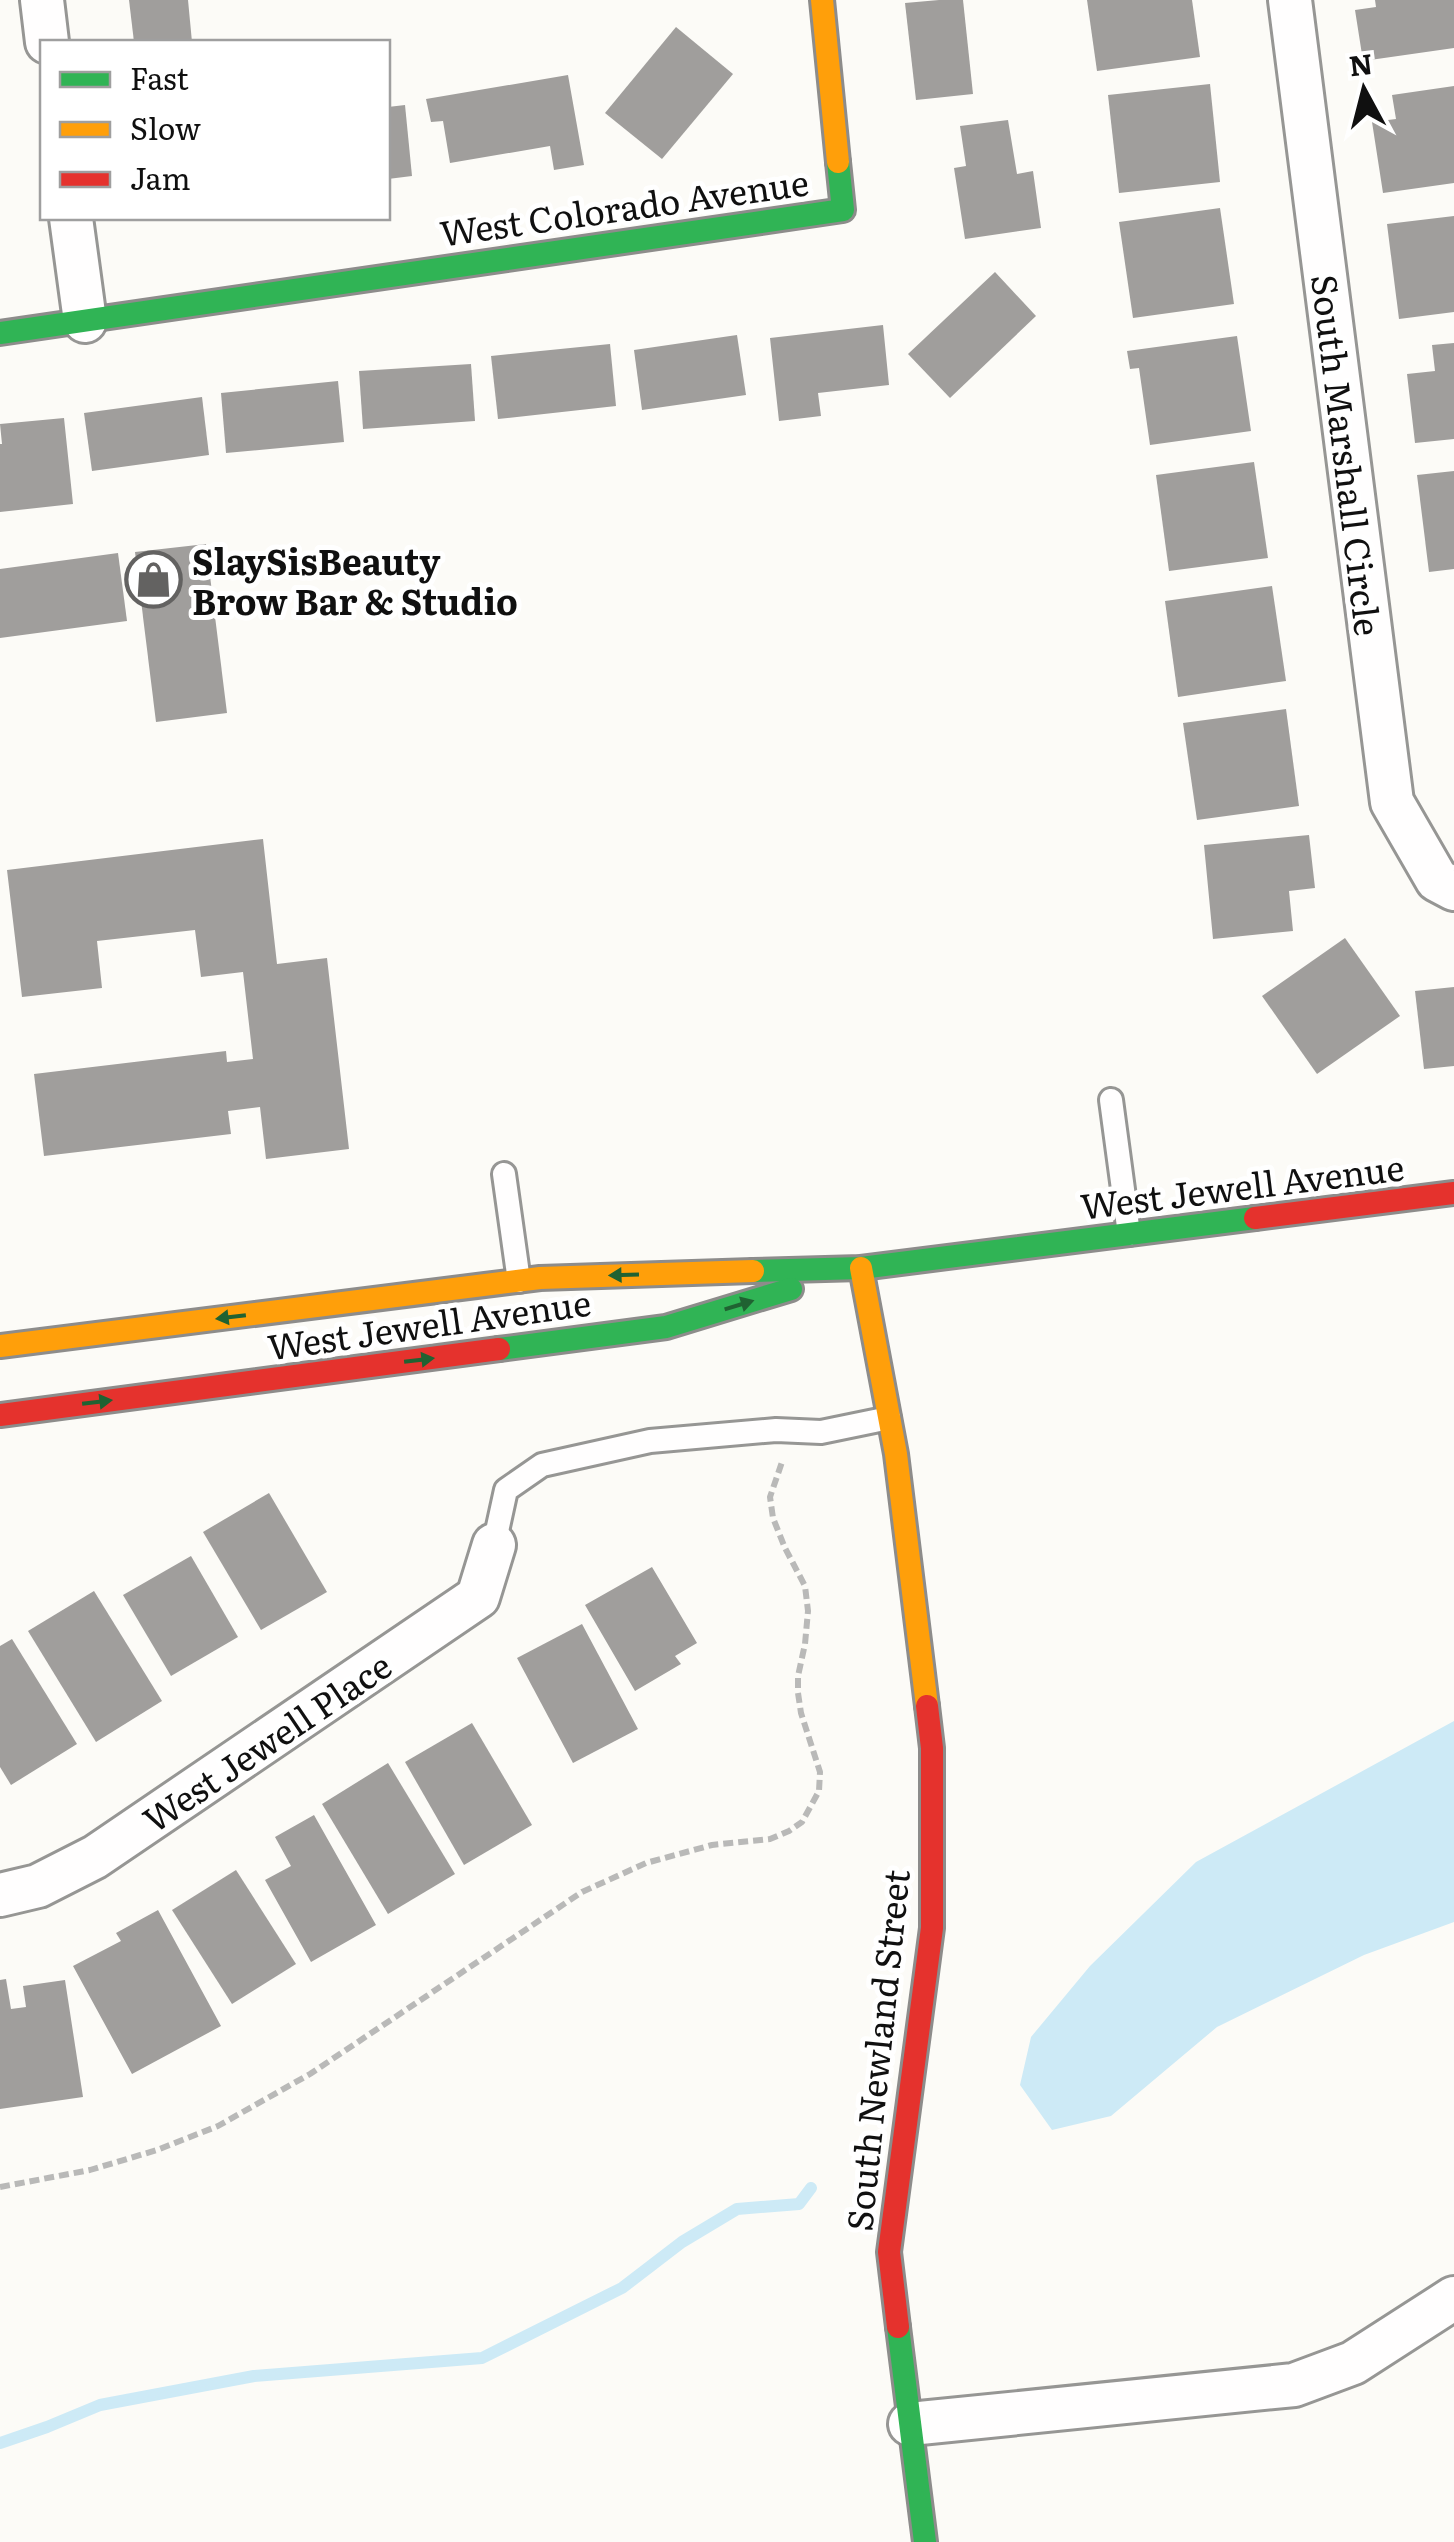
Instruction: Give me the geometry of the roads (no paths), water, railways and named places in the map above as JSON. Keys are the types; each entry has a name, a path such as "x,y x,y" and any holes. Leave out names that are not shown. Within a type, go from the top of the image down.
{"street":[{"path":"42,0 47,40"},
{"name":"West Colorado Avenue","path":"0,332 843,210 822,0"},
{"name":"South Marshall Circle","path":"1290,0 1392,802 1438,880 1454,889"},
{"path":"71,220 85,321"},
{"name":"West Jewell Avenue","path":"0,1346 518,1280 861,1268 1454,1193"},
{"name":"West Jewell Avenue","path":"0,1415 666,1327 861,1268"},
{"name":"South Newland Street","path":"861,1268 896,1454 932,1748 932,1928 889,2252 925,2542"},
{"name":"West Jewell Place","path":"0,1895 38,1886 95,1857 478,1597 494,1546"},
{"path":"910,2424 1294,2385 1353,2364 1454,2298"}],"lane":[{"path":"1111,1100 1128,1234"},
{"path":"504,1174 518,1280"},
{"path":"494,1546 506,1490 542,1464 650,1441 776,1430 821,1432 889,1418"}],"water":[{"path":"1454,1721 1454,1922 1364,1955 1217,2027 1111,2116 1052,2130 1020,2085 1031,2037 1090,1966 1196,1862"}],"waterway":[{"path":"0,2443 100,2405 254,2376 482,2358 622,2288 682,2242 737,2209 799,2204 811,2188"}],"place":[{"name":"SlaySisBeauty Brow Bar & Studio","path":"153,580"}]}
